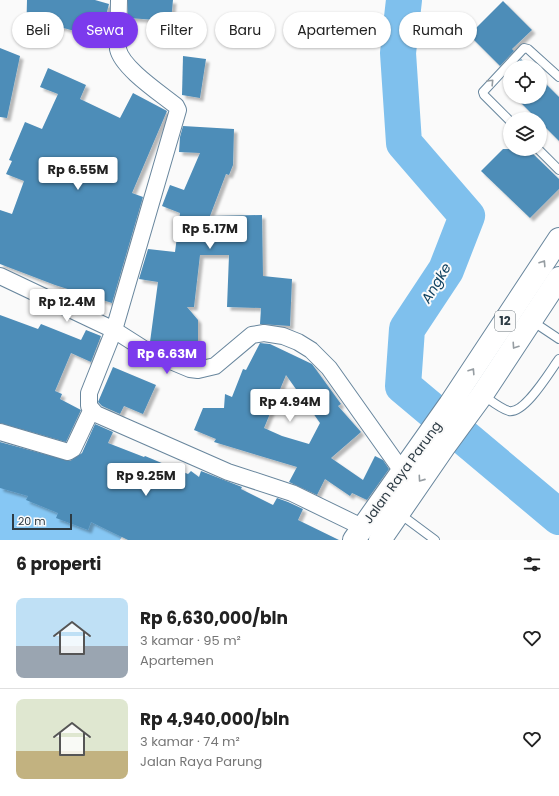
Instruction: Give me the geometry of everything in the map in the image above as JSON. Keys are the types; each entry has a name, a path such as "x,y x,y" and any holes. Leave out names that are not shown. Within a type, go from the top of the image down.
{"highway":[{"name":"12","path":"459,409 559,239"},
{"name":"12","path":"459,409 482,395 559,278"},
{"name":"Jalan Raya Parung","path":"380,540 397,513 436,441 459,409"},
{"name":"Jalan Raya Parung","path":"358,533 402,471 436,441"}],"street":[{"path":"0,432 68,452 73,449 91,411 88,401 89,393 114,330 178,108 126,65 119,56 119,0"},
{"path":"0,276 114,330 147,351 181,366 198,370 215,366 252,335 264,333 284,336 298,342 310,350 329,368 402,471"},
{"path":"91,411 228,472 292,493 358,533"}],"lane":[{"path":"503,114 484,95 483,92 524,48 528,49 559,77"},
{"path":"545,156 559,170"},
{"path":"531,321 559,339"},
{"path":"482,395 508,410 518,409 533,394 559,359"},
{"path":"397,513 436,540"}],"shaded area":[{"path":"0,484 124,533 120,540 0,540"}],"building":[{"path":"27,0 95,0 109,4 107,12 72,12 72,30 64,28 64,12 27,12"},
{"path":"128,0 173,0 172,12 146,12 146,19 138,19 138,12 128,12"},
{"path":"503,1 532,30 512,49 514,51 506,60 503,60 503,63 500,66 477,43 477,27"},
{"path":"0,48 20,56 7,118 0,117"},
{"path":"183,56 206,59 200,98 182,95"},
{"path":"48,68 86,85 80,99 120,118 133,93 167,111 132,193 143,197 112,303 55,285 0,264 0,210 12,214 24,181 6,174 12,161 9,160 25,122 42,129 58,94 40,87"},
{"path":"547,85 559,97 559,141 547,129 547,112 530,112 522,104 547,104"},
{"path":"183,126 234,129 233,165 229,175 226,174 210,216 262,215 263,276 292,279 290,326 260,324 261,308 227,307 229,255 200,255 194,307 187,307 198,320 198,352 190,359 150,342 158,282 139,279 148,249 175,252 180,213 162,206 170,185 184,190 200,153 179,152 180,137"},
{"path":"503,149 503,156 535,156 559,179 559,189 530,218 481,171"},
{"path":"0,315 38,329 41,324 81,340 86,330 101,336 91,362 71,353 55,391 62,394 60,399 81,410 66,442 0,423"},
{"path":"260,343 270,344 312,364 341,404 338,406 361,432 331,458 363,480 375,456 383,460 389,469 367,500 352,493 350,496 325,479 317,495 289,482 297,467 214,442 216,439 194,430 203,408 224,408 225,394 232,397 243,369 246,370","holes":["286,375 320,423 309,444 282,436 264,428"]},
{"path":"113,367 156,385 143,414 124,406 120,414 102,406 98,402"},
{"path":"95,424 113,432 108,443 144,457 145,456 188,474 191,471 199,477 201,471 242,487 241,489 273,505 277,498 303,509 298,520 339,540 128,540 91,522 88,530 56,518 58,513 26,500 28,496 0,488 0,442 70,461 82,453"}],"waterway":[{"name":"Angke","path":"404,0 398,53 404,143 467,216 446,270 407,329 403,386 559,517"}]}
